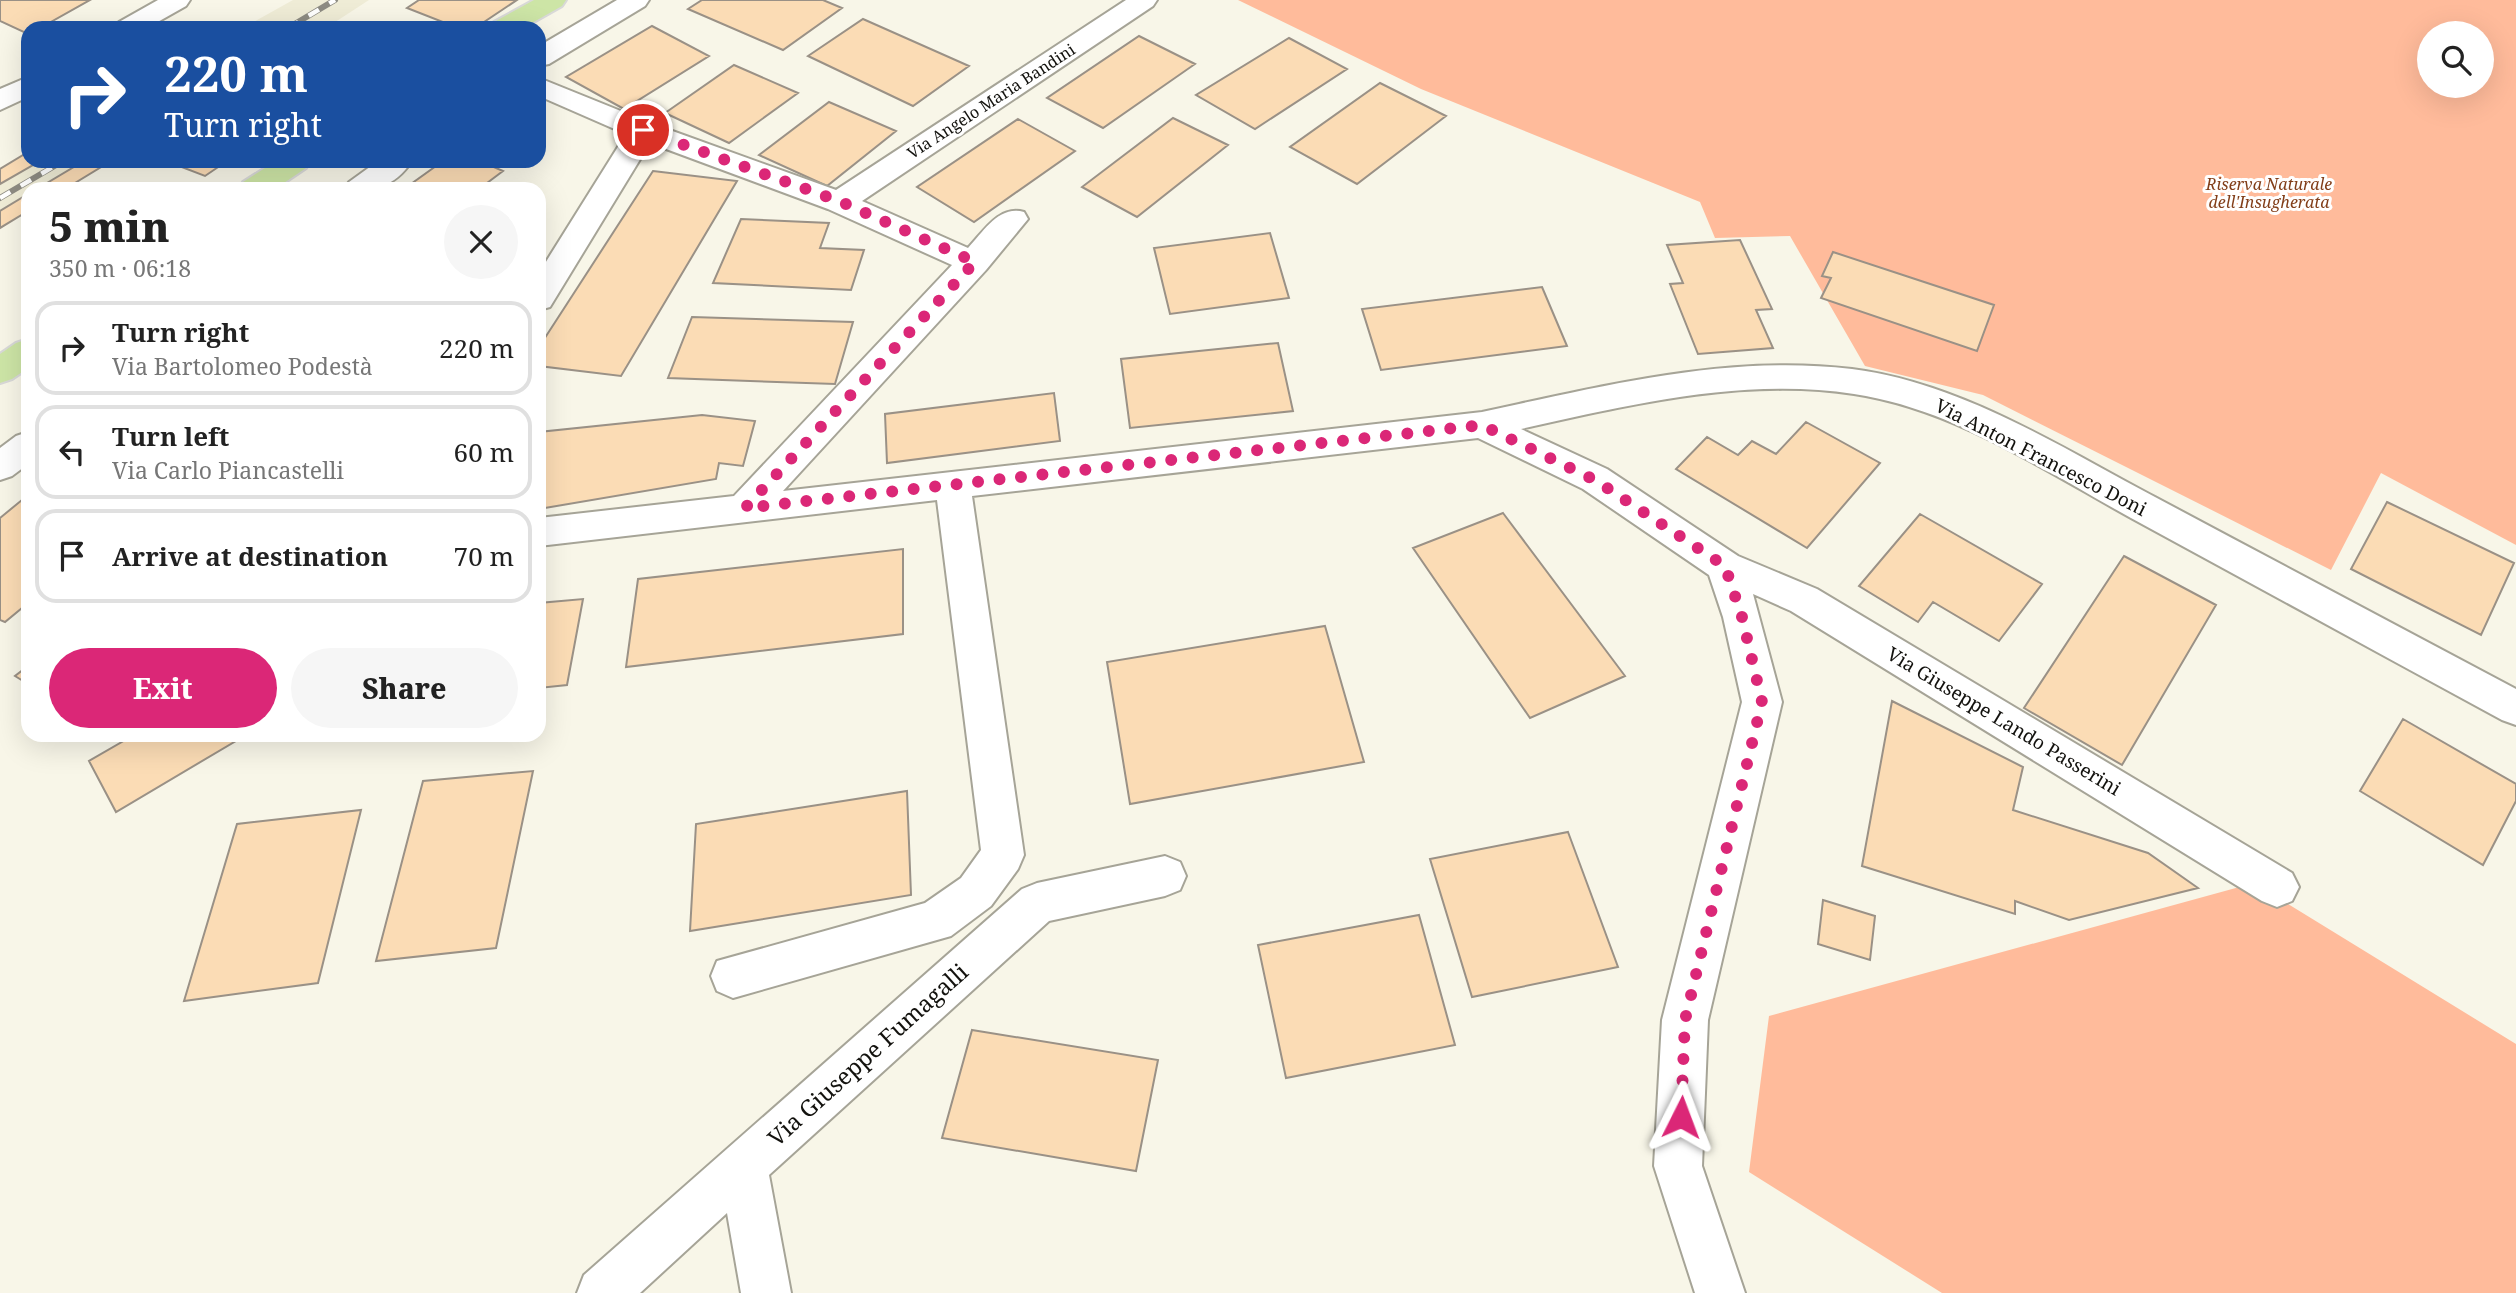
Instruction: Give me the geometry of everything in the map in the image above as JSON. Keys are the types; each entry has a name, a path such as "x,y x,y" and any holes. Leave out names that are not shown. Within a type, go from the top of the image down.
{"main road":[{"path":"516,21 553,0"},
{"path":"264,182 286,168"},
{"path":"0,371 21,356"}],"street":[{"path":"140,21 177,0"},
{"path":"546,54 636,0"},
{"name":"Via Angelo Maria Bandini","path":"839,201 1144,0"},
{"path":"0,101 21,89"},
{"path":"546,89 643,130 839,201 975,262"},
{"path":"546,288 643,130"},
{"path":"369,182 388,168"},
{"path":"745,508 1013,219"},
{"name":"Via Anton Francesco Doni","path":"546,531 1482,425 1636,393 1738,381 1798,378 1853,383 1906,393 1960,412 2516,708"},
{"name":"Via Giuseppe Lando Passerini","path":"1482,425 1595,480 1725,566 1804,600 2277,887"},
{"path":"0,467 21,450"},
{"path":"733,975 936,921 976,892 1003,855 953,484"},
{"path":"1720,1293 1678,1166 1685,1020 1762,702 1742,617 1725,566"},
{"name":"Via Giuseppe Fumagalli","path":"602,1293 1037,903 1166,876"},
{"path":"744,1168 766,1293"}],"shaded area":[{"path":"293,0 369,0 337,21 256,21"},
{"path":"21,156 21,168 100,168 76,182 21,182 21,215 0,228 0,169"}],"green space":[{"name":"Riserva Naturale dell'Insugherata","path":"1238,0 2516,0 2516,545 2381,473 2331,570 1983,395 1865,366 1790,236 1715,238 1700,202 1421,89"},
{"path":"2254,883 2516,1044 2516,1293 1942,1293 1749,1172 1769,1016"}],"building":[{"path":"0,0 90,0 52,21 21,21 21,31 0,21"},
{"path":"419,0 517,0 486,21 440,21 407,8"},
{"path":"702,0 823,0 842,8 783,50 688,9"},
{"path":"863,19 969,66 913,106 808,56"},
{"path":"652,26 709,56 624,109 566,77"},
{"path":"1139,36 1195,64 1103,128 1047,98"},
{"path":"1289,38 1347,69 1255,129 1196,95"},
{"path":"734,65 798,93 729,143 665,113"},
{"path":"1380,83 1446,116 1357,184 1290,147"},
{"path":"829,102 896,131 827,186 759,155"},
{"path":"1173,118 1228,145 1137,217 1082,187"},
{"path":"1018,119 1075,151 974,222 917,187"},
{"path":"21,156 21,168 28,168 0,184 0,169"},
{"path":"72,168 100,168 76,182 49,182"},
{"path":"184,168 217,168 205,176"},
{"path":"433,168 496,168 503,171 488,182 414,182"},
{"path":"653,171 737,181 621,376 546,367 546,336"},
{"path":"21,198 21,215 0,228 0,211"},
{"path":"741,219 829,223 820,248 864,250 851,290 713,283"},
{"path":"1270,233 1289,298 1170,314 1154,248"},
{"path":"1740,240 1772,309 1756,310 1773,348 1698,354 1670,284 1683,283 1667,245"},
{"path":"1833,252 1994,305 1977,351 1821,298 1831,278 1822,276"},
{"path":"1542,287 1567,346 1381,370 1362,309"},
{"path":"692,317 853,322 835,384 668,378"},
{"path":"1278,343 1293,411 1130,428 1121,359"},
{"path":"1054,393 1060,441 887,463 885,414"},
{"path":"702,415 755,421 743,466 719,463 716,479 546,508 546,431"},
{"path":"1806,422 1880,463 1807,548 1676,469 1707,437 1738,455 1752,441 1776,454"},
{"path":"21,501 21,609 5,622 0,620 0,518"},
{"path":"2387,502 2514,563 2481,635 2351,569"},
{"path":"1503,513 1625,676 1530,718 1413,548"},
{"path":"1920,514 2042,584 1999,641 1933,602 1918,622 1859,586"},
{"path":"903,549 903,634 626,667 638,579"},
{"path":"2124,556 2216,605 2122,765 2024,708"},
{"path":"583,599 567,685 546,687 546,602"},
{"path":"1325,626 1364,762 1130,804 1107,662"},
{"path":"1892,701 2023,767 2013,810 2148,853 2198,888 2069,920 2015,901 2015,914 1862,866"},
{"path":"2403,719 2516,784 2516,801 2483,865 2360,791"},
{"path":"122,742 234,742 116,812 89,761"},
{"path":"533,771 496,948 376,961 423,781"},
{"path":"907,791 911,895 690,931 696,824"},
{"path":"361,810 318,983 184,1001 237,824"},
{"path":"1568,832 1618,967 1472,997 1430,859"},
{"path":"1823,900 1875,916 1870,960 1818,944"},
{"path":"1419,915 1455,1045 1286,1078 1258,945"},
{"path":"972,1030 1158,1060 1136,1171 942,1138"}],"railway":[{"path":"300,21 335,0"},
{"path":"27,182 51,168"},
{"path":"0,198 21,186"}],"route":[{"path":"643,130 839,201 975,262 745,508 1482,425 1595,480 1725,566 1742,617 1762,702 1685,1020 1681,1117"}]}
